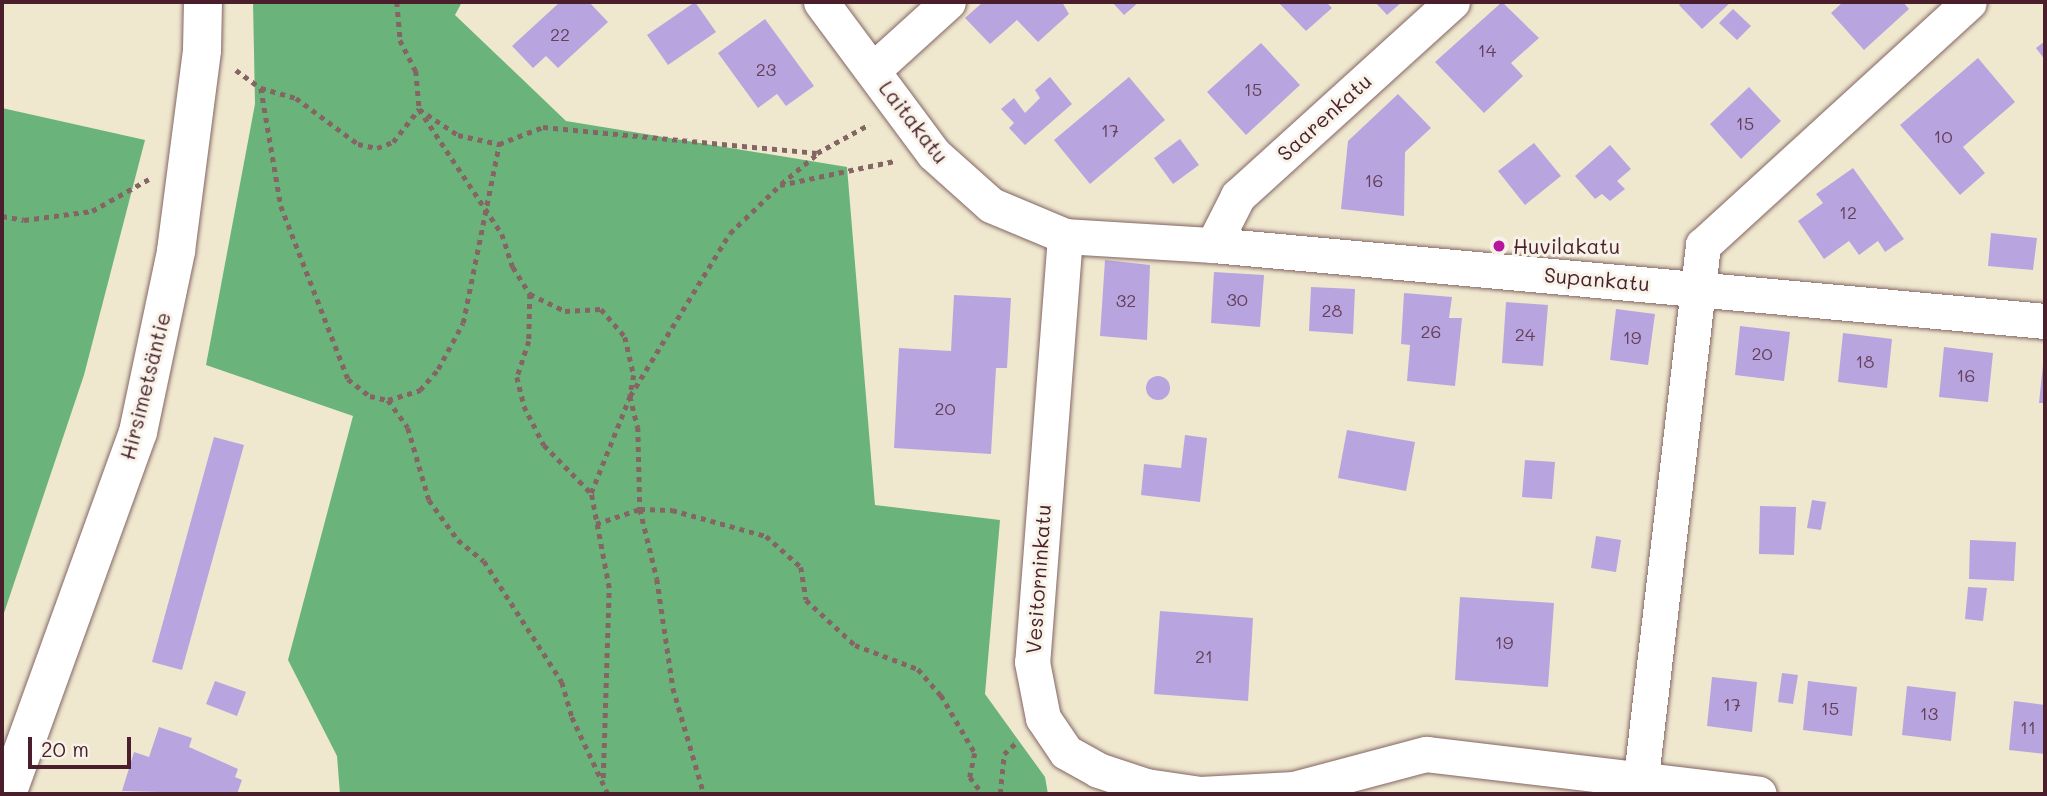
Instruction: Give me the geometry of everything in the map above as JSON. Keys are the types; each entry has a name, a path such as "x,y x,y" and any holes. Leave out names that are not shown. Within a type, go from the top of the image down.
{"street":[{"name":"Hirsimetsäntie","path":"7,794 138,432 176,250 202,50 202,2"},
{"name":"Laitakatu","path":"821,2 934,154 991,205 1065,236"},
{"path":"873,70 948,2"},
{"name":"Saarenkatu","path":"1213,245 1238,196 1452,2"},
{"path":"1638,789 1703,246 1969,2"},
{"name":"Supankatu","path":"1065,236 1213,245 2045,321"},
{"name":"Vesitorninkatu","path":"1065,236 1032,662 1043,718 1066,752 1098,770 1146,786 1200,794 1294,789 1426,754 1638,789 1759,794"}],"path":[{"path":"397,2 400,40 416,71 419,108 486,210 530,294 529,341 517,377 524,406 544,445 591,493"},
{"path":"232,68 261,88 296,98 358,144 377,148 393,142 419,108"},
{"path":"261,88 281,205 324,323 348,379 370,396 388,400 420,390 438,369 463,323 499,144"},
{"path":"603,778 609,588 591,493 630,396 730,233 817,153 900,107"},
{"path":"419,108 458,135 499,144 543,127 817,153"},
{"path":"780,185 934,154"},
{"path":"2,216 24,220 92,211 153,177 151,191"},
{"path":"530,294 565,311 601,309 625,337 634,375 630,396 638,427 640,509 657,579 673,688 704,794"},
{"path":"388,400 408,428 429,500 458,540 484,561 562,682 572,717 603,778 608,794"},
{"path":"596,524 640,509 672,510 766,536 801,567 806,600 855,645 918,669 941,695 975,753 970,777 983,794"},
{"path":"1000,794 1004,754 1043,718"}],"green space":[{"path":"253,2 462,2 455,15 566,121 847,167 875,505 1000,520 985,694 1045,777 1048,794 340,794 337,756 288,660 353,416 206,365 255,104"},
{"path":"2,108 145,140 84,375 2,619"}],"building":[{"path":"560,2 589,2 608,22 558,68 546,56 533,68 512,46"},
{"path":"695,2 716,32 668,65 647,35"},
{"path":"983,2 1062,2 1069,14 1038,42 1017,20 990,44 965,18"},
{"path":"1112,2 1139,2 1124,15"},
{"path":"1278,2 1326,2 1332,8 1306,31"},
{"path":"1375,2 1402,2 1387,15"},
{"path":"1502,2 1539,38 1511,63 1523,76 1484,113 1435,62"},
{"path":"1682,2 1731,2 1702,29 1679,5"},
{"path":"1843,2 1903,2 1909,9 1864,50 1831,13"},
{"path":"1733,9 1751,26 1737,40 1719,23"},
{"path":"765,19 814,86 786,106 777,94 758,108 718,53"},
{"path":"2045,41 2045,60 2036,48"},
{"path":"1261,43 1300,85 1246,135 1207,92"},
{"path":"1978,58 2015,102 1963,147 1985,173 1960,195 1900,125"},
{"path":"1050,77 1072,104 1025,145 1009,128 1014,123 1001,109 1014,98 1025,113 1040,98 1035,90"},
{"path":"1129,77 1165,120 1090,184 1054,140"},
{"path":"1749,87 1781,121 1741,159 1710,124"},
{"path":"1398,94 1431,128 1405,152 1404,216 1341,209 1348,141"},
{"path":"1180,139 1199,165 1173,184 1154,158"},
{"path":"1534,143 1561,176 1525,205 1498,171"},
{"path":"1610,145 1631,169 1617,181 1625,189 1610,201 1602,194 1595,199 1575,176"},
{"path":"1853,168 1904,239 1885,252 1878,241 1859,255 1849,241 1824,259 1798,221 1823,203 1816,194"},
{"path":"1991,233 2037,238 2033,270 1988,266"},
{"path":"1105,260 1150,265 1147,340 1100,336"},
{"path":"1214,272 1264,275 1260,327 1211,323"},
{"path":"1311,287 1355,289 1353,334 1309,331"},
{"path":"1404,293 1452,297 1449,318 1462,318 1455,386 1407,381 1410,345 1401,344"},
{"path":"954,295 1011,298 1007,368 996,368 991,454 894,448 899,348 951,351"},
{"path":"1506,302 1548,305 1543,366 1502,363"},
{"path":"1616,309 1655,314 1648,365 1610,360"},
{"path":"1740,326 1790,332 1784,381 1735,375"},
{"path":"1843,333 1892,339 1887,388 1838,382"},
{"path":"1944,347 1993,353 1988,402 1939,397"},
{"path":"2043,365 2045,403 2039,403"},
{"path":"1158,376 1167,379 1170,388 1167,397 1158,400 1149,397 1146,388 1149,379"},
{"path":"1347,430 1415,442 1406,491 1338,478"},
{"path":"1185,435 1207,438 1200,502 1141,495 1144,464 1181,468"},
{"path":"214,437 244,445 182,670 152,662"},
{"path":"1525,460 1555,462 1552,499 1522,497"},
{"path":"1812,500 1826,502 1821,530 1807,528"},
{"path":"1760,506 1796,507 1794,555 1759,554"},
{"path":"1596,536 1621,540 1616,572 1591,568"},
{"path":"1970,540 2016,542 2014,581 1969,579"},
{"path":"1968,587 1987,588 1983,621 1965,619"},
{"path":"1460,597 1554,603 1548,687 1455,680"},
{"path":"1160,611 1253,618 1248,701 1154,694"},
{"path":"1782,673 1798,675 1793,704 1778,702"},
{"path":"1712,677 1757,682 1752,732 1707,726"},
{"path":"215,681 246,692 237,716 206,704"},
{"path":"1808,681 1857,687 1852,736 1803,730"},
{"path":"1907,686 1956,692 1951,741 1902,735"},
{"path":"2014,701 2045,705 2045,754 2009,750"},
{"path":"159,727 192,738 189,747 238,769 235,777 242,780 237,794 122,791 134,752 149,757"}],"place":[{"name":"Huvilakatu","path":"1499,246"}]}
